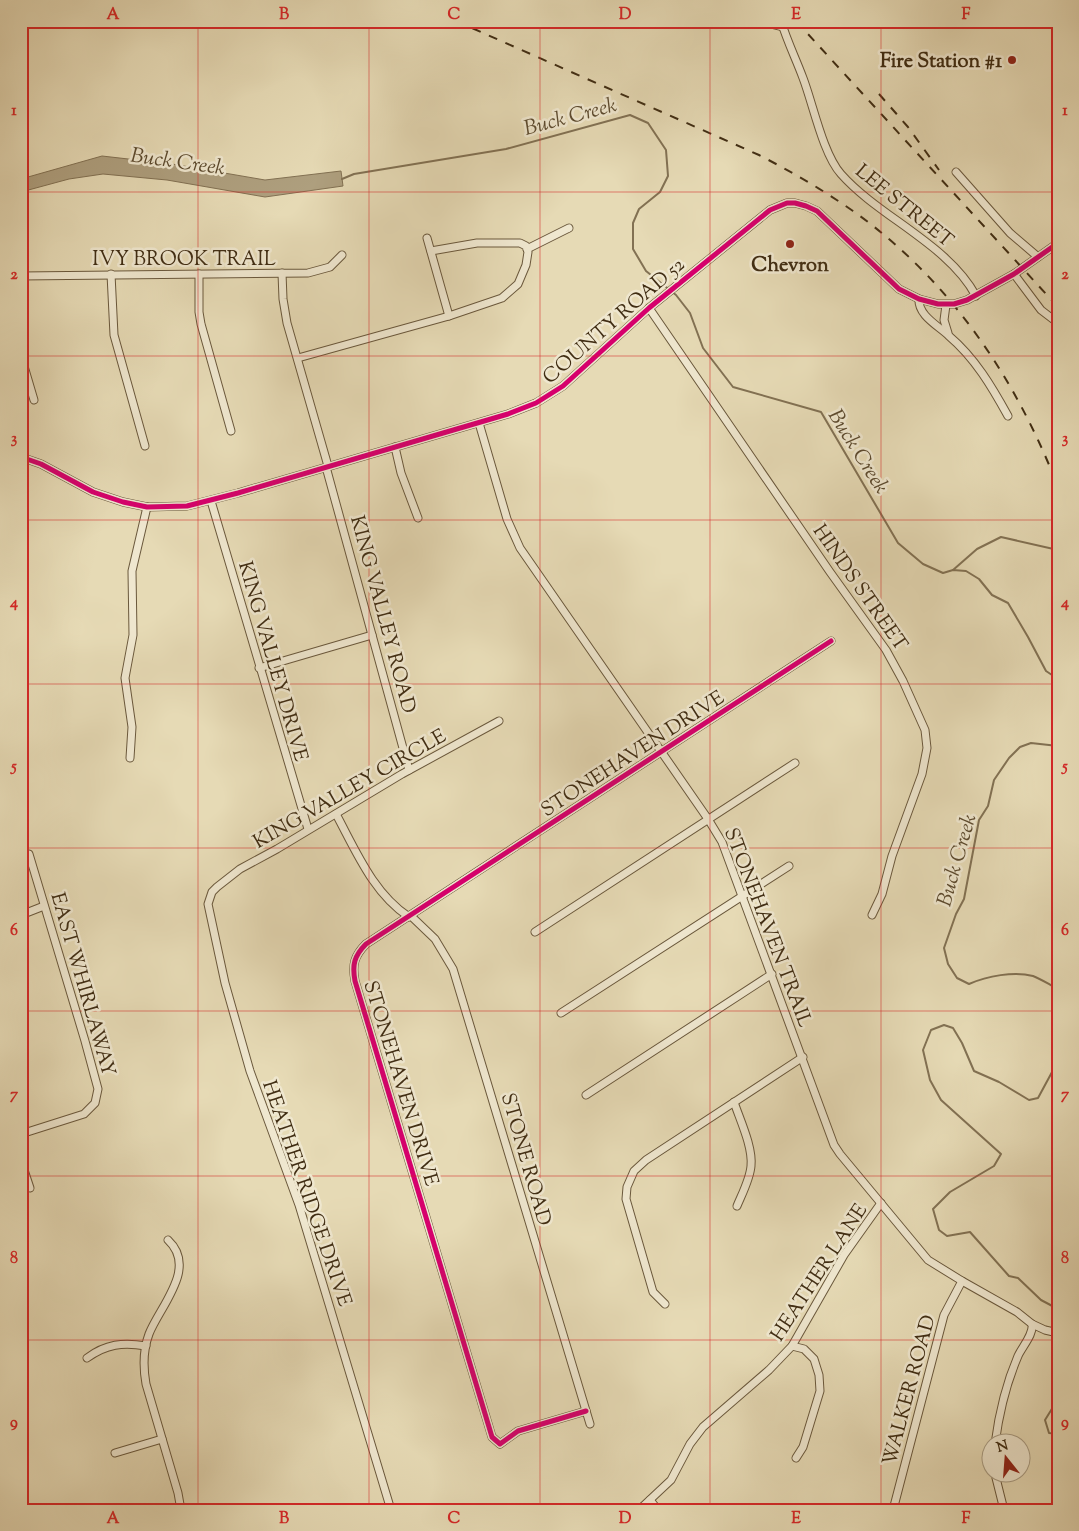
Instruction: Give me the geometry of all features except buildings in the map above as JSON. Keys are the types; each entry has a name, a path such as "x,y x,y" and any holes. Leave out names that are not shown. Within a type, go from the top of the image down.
{"street":[{"path":"520,21 534,23 571,21"},
{"path":"759,21 782,24"},
{"name":"LEE STREET","path":"782,24 827,149 838,169 865,195 945,258 965,279 976,296"},
{"path":"956,172 1010,233 1038,257"},
{"name":"COUNTY ROAD 52","path":"21,457 41,464 93,492 123,502 147,507 187,506 211,501 525,408 550,396 579,373 648,308 683,279 770,210 787,203 806,206 816,211 887,279 905,292 919,299 946,305 961,303 976,296 1014,274 1058,243"},
{"path":"527,249 569,228"},
{"path":"428,238 449,316"},
{"path":"298,358 493,302 511,291 522,276 528,257 526,246 520,243 463,245 431,251"},
{"name":"IVY BROOK TRAIL","path":"21,276 308,273 334,264 342,256"},
{"name":"KING VALLEY ROAD","path":"282,273 284,309 409,770"},
{"path":"111,274 114,335 145,446"},
{"path":"199,274 199,312 201,324 232,431"},
{"path":"1014,274 1040,310 1058,323"},
{"path":"919,299 922,312 950,336 985,378 1008,416"},
{"path":"946,305 944,320 945,327 950,336"},
{"name":"HINDS STREET","path":"648,308 886,650 900,674 925,730 927,748 922,774 872,916"},
{"path":"21,356 34,400"},
{"name":"STONEHAVEN TRAIL","path":"479,423 507,519 520,548 722,842 834,1145 849,1166 928,1260 1017,1312 1032,1324 1058,1333"},
{"path":"395,447 401,473 418,518"},
{"name":"KING VALLEY DRIVE","path":"211,501 308,830"},
{"path":"130,758 132,728 125,678 133,635 132,571 147,507"},
{"path":"259,668 372,635"},
{"name":"STONEHAVEN DRIVE","path":"586,1411 518,1431 500,1444 492,1437 354,975 354,962 366,944 831,641"},
{"name":"KING VALLEY CIRCLE","path":"217,887 240,868 277,849 409,770 499,721"},
{"path":"535,932 795,763"},
{"name":"STONE ROAD","path":"336,814 369,876 390,901 435,939 452,969 590,1424"},
{"name":"EAST WHIRLAWAY","path":"21,1134 84,1114 95,1103 98,1093 88,1049 29,854"},
{"path":"561,1013 673,939 789,866"},
{"name":"HEATHER RIDGE DRIVE","path":"217,887 209,898 209,911 225,983 238,1030 258,1095 300,1205 391,1510"},
{"path":"21,915 44,906"},
{"path":"586,1095 772,974"},
{"path":"665,1304 653,1292 626,1199 630,1179 634,1171 646,1160 803,1057"},
{"path":"734,1102 751,1160 749,1176 737,1206"},
{"path":"21,1161 30,1188"},
{"name":"HEATHER LANE","path":"639,1510 671,1480 690,1444 703,1427 769,1370 792,1346 844,1255 881,1204"},
{"path":"168,1240 178,1251 180,1267 169,1297 149,1334 144,1373 178,1493 181,1510"},
{"name":"WALKER ROAD","path":"893,1510 944,1315 962,1281"},
{"path":"997,1434 1004,1390 1020,1352 1033,1329 1032,1324"},
{"path":"88,1358 111,1345 127,1343 146,1346"},
{"path":"792,1346 804,1349 814,1359 819,1375 820,1391 803,1447 796,1458"},
{"path":"115,1453 162,1439"},
{"path":"998,1484 1004,1510"},
{"path":"650,1500 658,1510"}],"shaded area":[{"path":"102,156 172,164 265,180 341,171 343,186 265,197 167,180 103,174 69,179 21,192 21,179"}],"waterway":[{"name":"Buck Creek","path":"342,179 354,174 506,149 630,115 648,123 666,150 668,176 660,192 639,209 633,223 633,249 646,271 676,295 690,313 703,348 733,387 821,412 898,543 923,564 943,573 953,570 966,571 979,579 992,595 1008,603 1046,671 1058,679"},
{"path":"953,570 977,549 1001,537 1058,550"},
{"name":"Buck Creek","path":"1058,746 1031,743 1020,747 1009,758 994,780 988,806 979,820 964,899 956,914 944,948 948,964 957,978 969,984 992,977 1018,974 1033,976 1058,989"},
{"name":"Buck Creek","path":"1058,1061 1038,1098 1029,1100 999,1082 974,1071 962,1043 953,1028 944,1025 931,1030 923,1050 930,1080 941,1100 1001,1154 994,1166 950,1192 933,1209 939,1230 947,1236 970,1232 1009,1276 1018,1278 1041,1300 1058,1309"},
{"name":"Buck Creek","path":"1058,1399 1045,1420 1049,1433 1058,1434"}],"railway":[{"path":"456,21 759,155 830,196 888,238 920,267 949,299 976,334 1022,407 1058,487"},
{"path":"796,21 1058,307"},
{"path":"879,94 908,127 939,170"}],"cycle path":[{"path":"21,457 41,464 93,492 123,502 147,507 187,506 238,493 508,414 536,403 563,386 649,308 770,210 787,203 795,203 817,211 899,289 919,299 938,304 954,304 967,300 1014,274 1058,243"},
{"path":"586,1411 518,1431 500,1444 492,1437 355,981 355,961 366,944 831,641"}],"place":[{"name":"Fire Station #1","path":"1012,60"},
{"name":"Chevron","path":"790,244"}]}
